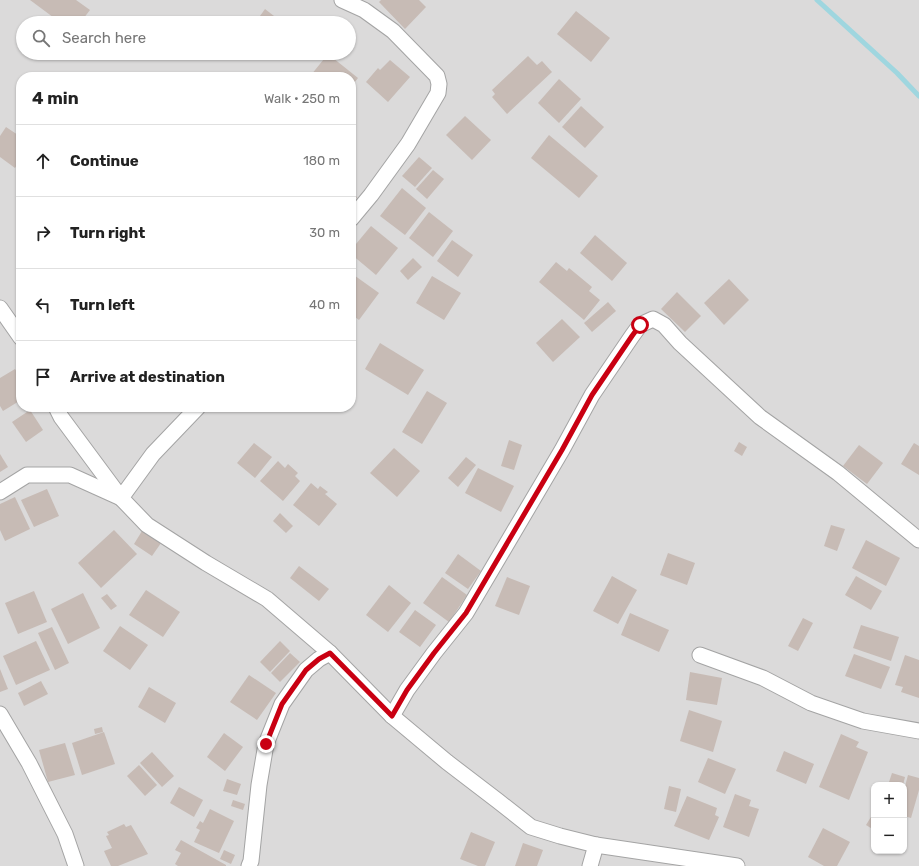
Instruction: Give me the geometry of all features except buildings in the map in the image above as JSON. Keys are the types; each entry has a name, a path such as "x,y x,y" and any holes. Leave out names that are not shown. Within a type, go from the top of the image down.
{"street":[{"path":"342,0 364,10 393,31 437,76 439,84 438,93 408,144 356,213"},
{"path":"0,308 16,331"},
{"path":"392,716 407,690 466,613 562,450 592,395 640,325 653,319 664,325 680,343 760,417 838,473 919,540"},
{"path":"58,412 121,498 148,526 206,563 267,599 330,653 392,716 447,762 531,827 596,845 738,866"},
{"path":"121,498 153,454 193,412"},
{"path":"0,492 26,476 70,475 121,498"},
{"path":"249,866 251,861 259,785 266,744 282,704 306,670 319,659 330,653"},
{"path":"700,655 763,678 811,703 863,721 919,731"},
{"path":"0,714 33,770 65,834 76,866"},
{"path":"590,866 596,845"}],"shaded area":[{"path":"0,0 919,0 919,866 0,866"}],"waterway":[{"path":"817,0 897,73 919,96"}],"route":[{"path":"266,744 282,704 306,670 319,659 330,653 392,716 407,690 466,613 562,450 592,395 640,325"}]}
